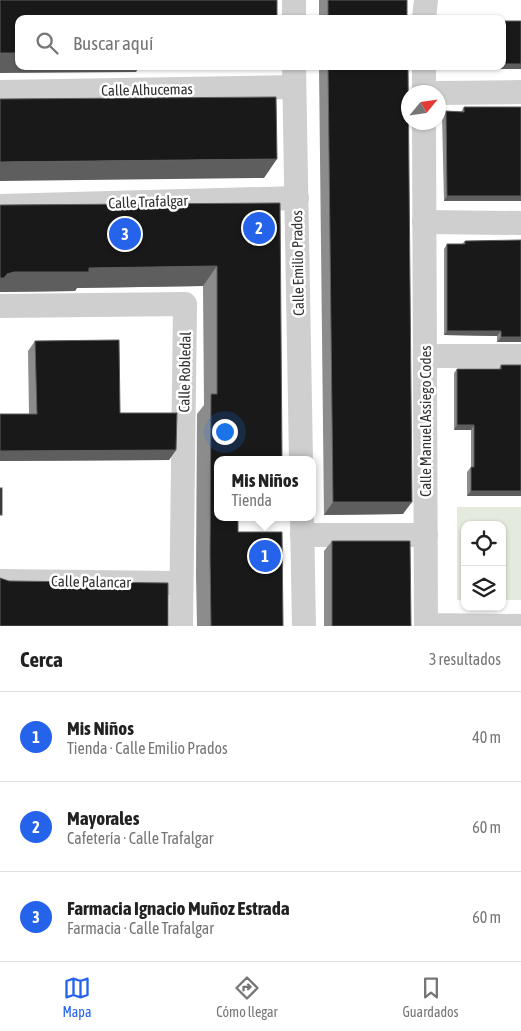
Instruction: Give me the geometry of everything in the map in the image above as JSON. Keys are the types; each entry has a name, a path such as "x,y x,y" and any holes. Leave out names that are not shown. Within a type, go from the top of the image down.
{"street":[{"path":"294,0 294,15"},
{"path":"424,15 426,0"},
{"path":"424,70 424,85"},
{"name":"Calle Alhucemas","path":"0,92 294,77"},
{"name":"Calle Emilio Prados","path":"294,77 301,456"},
{"path":"446,93 521,92"},
{"name":"Calle Manuel Assiego Codes","path":"424,130 426,625 521,626"},
{"name":"Calle Trafalgar","path":"0,206 297,198"},
{"path":"424,222 521,223"},
{"name":"Calle Robledal","path":"0,306 185,304 181,626"},
{"path":"425,356 521,356"},
{"path":"304,626 302,526 426,535"},
{"name":"Calle Palancar","path":"0,581 183,583"}],"shaded area":[{"path":"457,507 521,507 521,600 506,600 506,521 461,521 461,600 457,600"}],"building":[{"path":"0,0 277,0 277,15 15,15 15,53 0,53"},
{"path":"328,0 407,0 407,15 328,15"},
{"path":"506,21 521,21 521,64 506,64"},
{"path":"328,70 408,70 408,85 401,85 401,130 409,130 412,502 333,502"},
{"path":"276,97 277,159 0,162 0,99"},
{"path":"464,107 521,107 521,196 447,196 446,111 464,112"},
{"path":"280,203 282,456 214,456 214,521 238,521 238,532 282,532 283,626 211,626 211,394 217,394 217,266 89,268 89,272 14,272 7,274 4,278 0,278 0,205"},
{"path":"521,240 521,337 501,337 501,331 447,331 447,244 465,244 465,241"},
{"path":"119,340 120,413 177,413 176,450 0,451 0,414 37,414 35,341"},
{"path":"501,365 521,365 521,491 471,491 471,467 474,467 474,425 457,425 457,369 501,369"},
{"path":"0,488 2,488 2,515 0,515"},
{"path":"332,541 410,541 411,626 332,626"},
{"path":"0,578 9,581 168,583 168,626 0,626"}],"place":[{"name":"Mayorales","path":"259,228"},
{"name":"Farmacia Ignacio Muñoz Estrada","path":"125,234"},
{"name":"Mis Niños","path":"265,556"}]}
